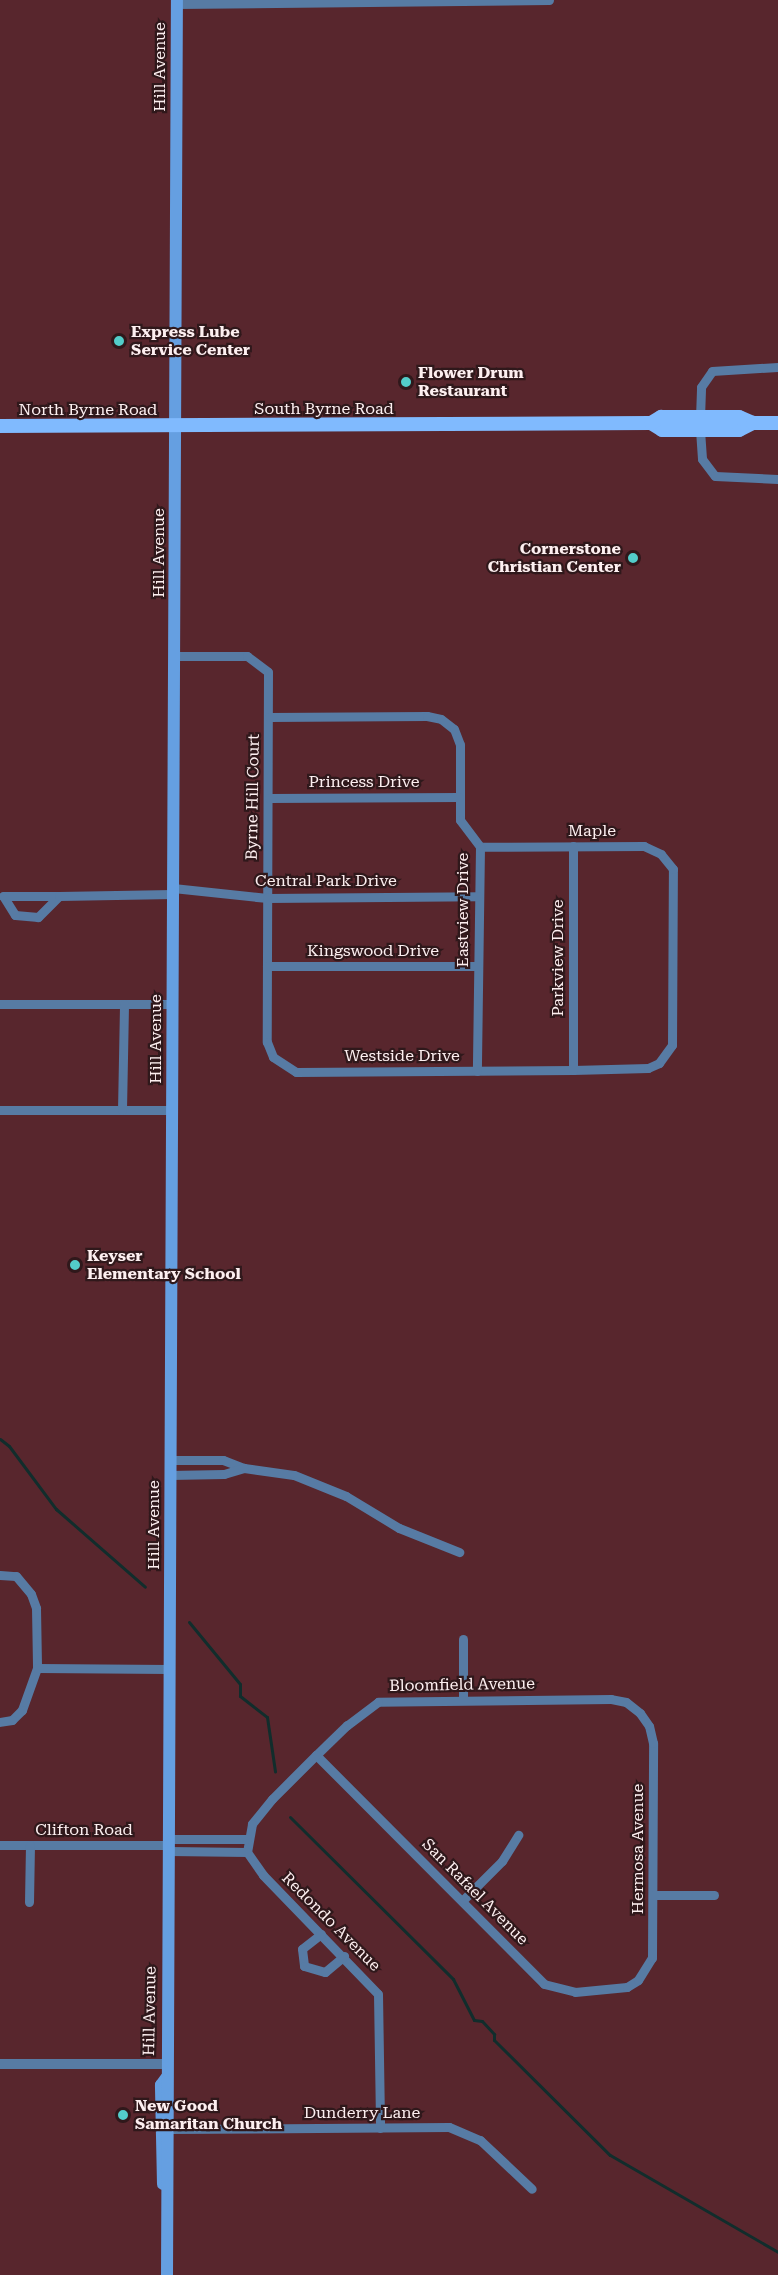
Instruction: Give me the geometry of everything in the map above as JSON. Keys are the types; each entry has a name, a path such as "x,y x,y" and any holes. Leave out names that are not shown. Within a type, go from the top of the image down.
{"main road":[{"name":"Hill Avenue","path":"166,2275 165,2188 169,2129 166,2064 170,1669 177,2"},
{"name":"South Byrne Road","path":"176,426 651,423 662,430 700,424 739,430 753,423 778,423"},
{"name":"North Byrne Road","path":"0,426 176,426"},
{"name":"Hill Avenue","path":"165,2188 160,2178 160,2130 161,2085 166,2078"}],"street":[{"path":"177,2 549,0"},
{"path":"778,367 712,371 701,387 700,424 702,459 715,476 778,479"},
{"name":"Byrne Hill Court","path":"175,656 247,656 268,672 267,1022"},
{"name":"Eastview Drive","path":"269,717 441,719 454,729 460,745 460,820 480,848 477,1071"},
{"name":"Princess Drive","path":"269,798 459,797"},
{"name":"Parkview Drive","path":"573,846 573,1070"},
{"name":"Maple","path":"480,848 644,846 661,854 673,869 672,1045 659,1063 637,1068"},
{"name":"Central Park Drive","path":"59,896 38,917 15,915 3,896 173,891 267,898 478,896"},
{"name":"Kingswood Drive","path":"267,966 478,966"},
{"path":"0,1004 173,1004"},
{"path":"122,1110 124,1004"},
{"name":"Westside Drive","path":"267,1022 267,1042 273,1057 296,1072 637,1068"},
{"path":"0,1110 172,1110"},
{"path":"170,1460 223,1460 244,1468 294,1475 346,1496 399,1528 459,1552"},
{"path":"170,1474 224,1474 244,1468"},
{"path":"0,1575 16,1576 31,1594 36,1608 38,1668 22,1710 12,1720 0,1722"},
{"path":"463,1639 463,1700"},
{"path":"38,1668 170,1669"},
{"name":"Bloomfield Avenue","path":"247,1852 247,1839 252,1824 272,1799 363,1710 378,1702 611,1699 626,1702 640,1713"},
{"name":"Hermosa Avenue","path":"635,1982 652,1958 653,1743 650,1726 640,1713"},
{"name":"San Rafael Avenue","path":"316,1755 463,1900 544,1984 575,1992 612,1991 635,1982"},
{"path":"463,1900 502,1861 518,1835"},
{"path":"169,1845 247,1839"},
{"name":"Clifton Road","path":"0,1845 169,1845"},
{"path":"29,1902 30,1845"},
{"path":"169,1845 247,1852"},
{"name":"Redondo Avenue","path":"247,1852 263,1875 374,1986 380,2001 380,2128"},
{"path":"653,1894 714,1895"},
{"path":"321,1934 302,1949 304,1966 325,1972 344,1956"},
{"path":"0,2064 166,2064"},
{"name":"Dunderry Lane","path":"169,2129 449,2127 466,2132 532,2189"}],"waterway":[{"path":"0,1439 9,1446 56,1509 145,1587"},
{"path":"189,1622 240,1684 240,1696 267,1717 275,1771"},
{"path":"290,1817 453,1979 474,2020 482,2021 494,2034 494,2040 610,2155 778,2252"}],"place":[{"name":"Express Lube Service Center","path":"119,341"},
{"name":"Flower Drum Restaurant","path":"406,382"},
{"name":"Cornerstone Christian Center","path":"633,558"},
{"name":"Keyser Elementary School","path":"75,1265"},
{"name":"New Good Samaritan Church","path":"123,2115"}]}
